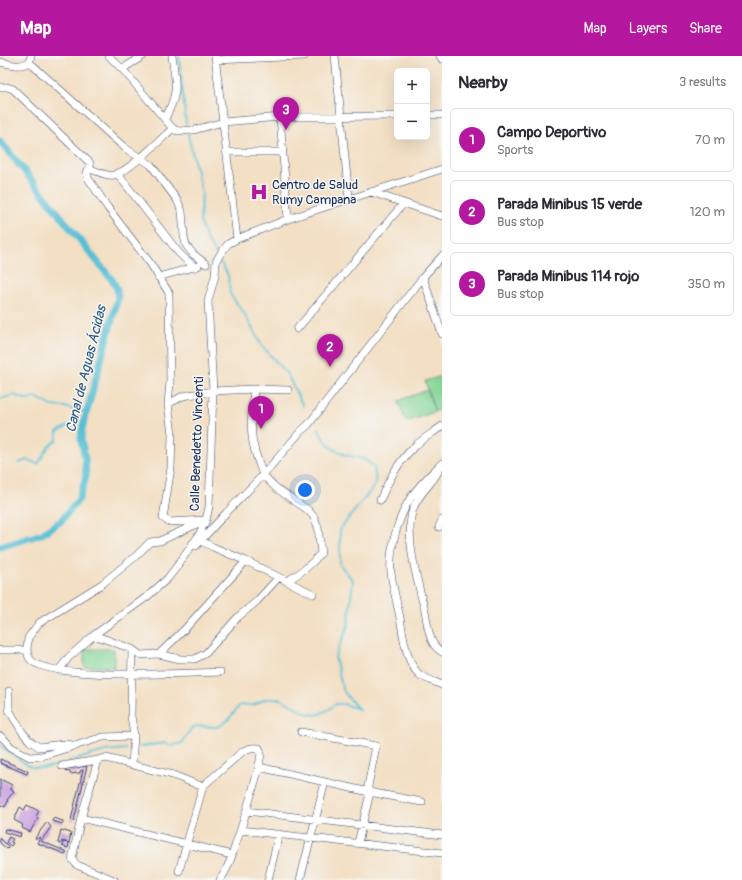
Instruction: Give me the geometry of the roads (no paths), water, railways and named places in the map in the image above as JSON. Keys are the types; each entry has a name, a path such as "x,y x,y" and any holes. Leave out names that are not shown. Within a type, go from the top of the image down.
{"street":[{"path":"109,56 173,128 179,131 194,130 223,122 280,117 394,116"},
{"path":"122,69 143,56"},
{"path":"165,119 174,101 176,90 172,56"},
{"path":"304,56 216,58 237,239 288,219 349,198 442,169"},
{"path":"335,56 349,198"},
{"path":"0,62 24,66 30,59 125,148 151,165 177,200 182,211 186,245 192,254 206,264"},
{"path":"0,88 8,87 13,89 87,160 90,169"},
{"path":"430,116 442,115"},
{"path":"280,117 288,219"},
{"path":"90,169 107,175 114,175 140,158 173,128"},
{"path":"228,152 282,152"},
{"path":"90,169 87,173 88,178 108,208 150,263 169,294 170,382 168,404 172,434 171,468 163,518 169,522 206,520"},
{"path":"118,173 178,252 195,267"},
{"path":"371,192 442,216"},
{"path":"297,329 403,204"},
{"name":"Calle Benedetto Vincenti","path":"59,670 69,657 94,635 148,596 168,578 192,544 206,520 209,507 213,391 208,301 215,276 216,261 228,244 237,239"},
{"path":"192,544 196,546 201,541 308,425 423,277 442,256"},
{"path":"158,277 216,261"},
{"path":"423,277 442,334"},
{"path":"168,404 184,396 213,391 254,389 288,390"},
{"path":"254,389 252,437 263,475 276,488 308,510 314,517 318,527 321,553 304,571 287,581"},
{"path":"380,500 389,478 400,462 414,446 442,426"},
{"path":"442,463 436,477 421,494 413,507 411,518 411,552 433,643 442,652"},
{"path":"442,463 423,482 404,511 394,538 392,558 392,573 408,655 415,669 420,675 442,685"},
{"path":"206,520 160,541 150,542 136,556 102,584 39,624 28,638 27,650 29,659 35,663 59,670 74,672 132,674 220,672"},
{"path":"439,527 442,520"},
{"path":"201,541 313,594"},
{"path":"159,654 184,630 246,561"},
{"path":"94,635 132,649 140,655 159,654 180,659 195,659 206,654 238,617 257,601 278,578"},
{"path":"132,649 131,716 134,736 132,764"},
{"path":"0,650 27,650"},
{"path":"9,691 9,710 23,733 30,741 39,747 64,744 76,746"},
{"path":"301,732 376,746 368,786 369,797 358,843"},
{"path":"0,736 4,738 12,748 30,757 42,756 103,737 134,736"},
{"path":"179,870 203,786 242,752 249,748 260,748 261,753 259,767 247,811 225,873 220,880"},
{"path":"62,766 106,758 173,775 203,786"},
{"path":"98,760 81,818 72,856 73,862 77,865 114,880"},
{"path":"259,767 369,792 422,802"},
{"path":"300,880 325,782"},
{"path":"247,811 442,835"},
{"path":"81,818 232,855"},
{"path":"241,830 442,854"},
{"path":"268,880 279,834"}],"waterway":[{"path":"179,56 186,124"},
{"path":"188,135 202,193 200,221 207,240 215,253"},
{"name":"Canal de Aguas Ácidas","path":"0,141 113,281 117,289 118,298 82,429 81,439 85,459 86,477 79,499 61,521 42,534 0,547"},
{"path":"221,263 228,275 230,294 242,310 262,346 287,374 303,406"},
{"path":"0,399 14,395 28,400 36,397 52,406 65,407 78,411 87,411"},
{"path":"19,463 27,460 38,464 49,446 57,440 57,432 77,423 78,412"},
{"path":"318,428 324,439 333,449 346,455 364,459 374,467 376,484 340,529 340,565 353,580 348,626 335,657 343,690 359,710"},
{"path":"140,747 165,743 172,746 182,743 192,727 214,727 222,725 240,705 254,705 265,699 281,699 308,714 317,715 336,704 343,704 359,709"},
{"path":"0,746 27,765 33,767 40,768 61,764"},
{"path":"67,762 105,751 126,749"}],"place":[{"name":"Parada Minibus 114 rojo","path":"286,130"},
{"name":"Centro de Salud Rumy Campana","path":"259,192"},
{"name":"Parada Minibus 15 verde","path":"330,367"},
{"name":"Campo Deportivo","path":"261,429"}]}
